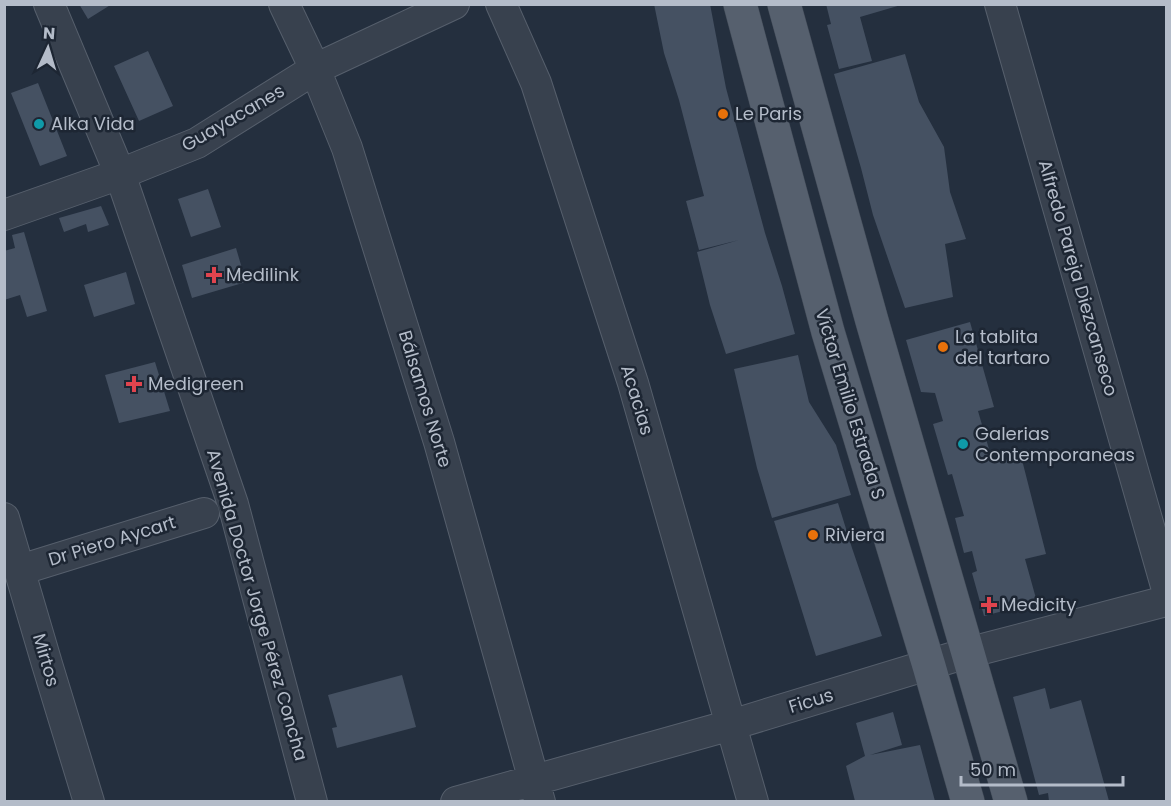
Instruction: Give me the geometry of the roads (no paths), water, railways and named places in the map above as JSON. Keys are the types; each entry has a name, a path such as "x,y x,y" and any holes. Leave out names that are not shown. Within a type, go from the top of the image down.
{"main road":[{"name":"Víctor Emilio Estrada S","path":"740,4 828,332 968,801"},
{"path":"784,4 872,321 1011,801"},
{"path":"828,332 872,321"}],"street":[{"name":"Avenida Doctor Jorge Pérez Concha","path":"49,4 120,174 232,504 312,801"},
{"name":"Bálsamos Norte","path":"284,4 315,69 347,148 439,442 537,790"},
{"name":"Guayacanes","path":"4,215 120,174 197,142 315,69 454,4"},
{"name":"Acacias","path":"501,4 536,83 633,383 753,801"},
{"name":"Alfredo Pareja Diezcanseco","path":"1000,4 1167,586"},
{"name":"Dr Piero Aycart","path":"20,570 204,513"},
{"name":"Mirtos","path":"4,518 89,801"},
{"name":"Ficus","path":"456,801 537,790 731,725 967,653 1167,601"}],"place":[{"name":"Le Paris","path":"723,114"},
{"name":"Alka Vida","path":"39,124"},
{"name":"Medilink","path":"214,275"},
{"name":"La tablita del tartaro","path":"943,347"},
{"name":"Medigreen","path":"134,384"},
{"name":"Galerias Contemporaneas","path":"963,444"},
{"name":"Riviera","path":"813,535"},
{"name":"Medicity","path":"989,605"}]}
